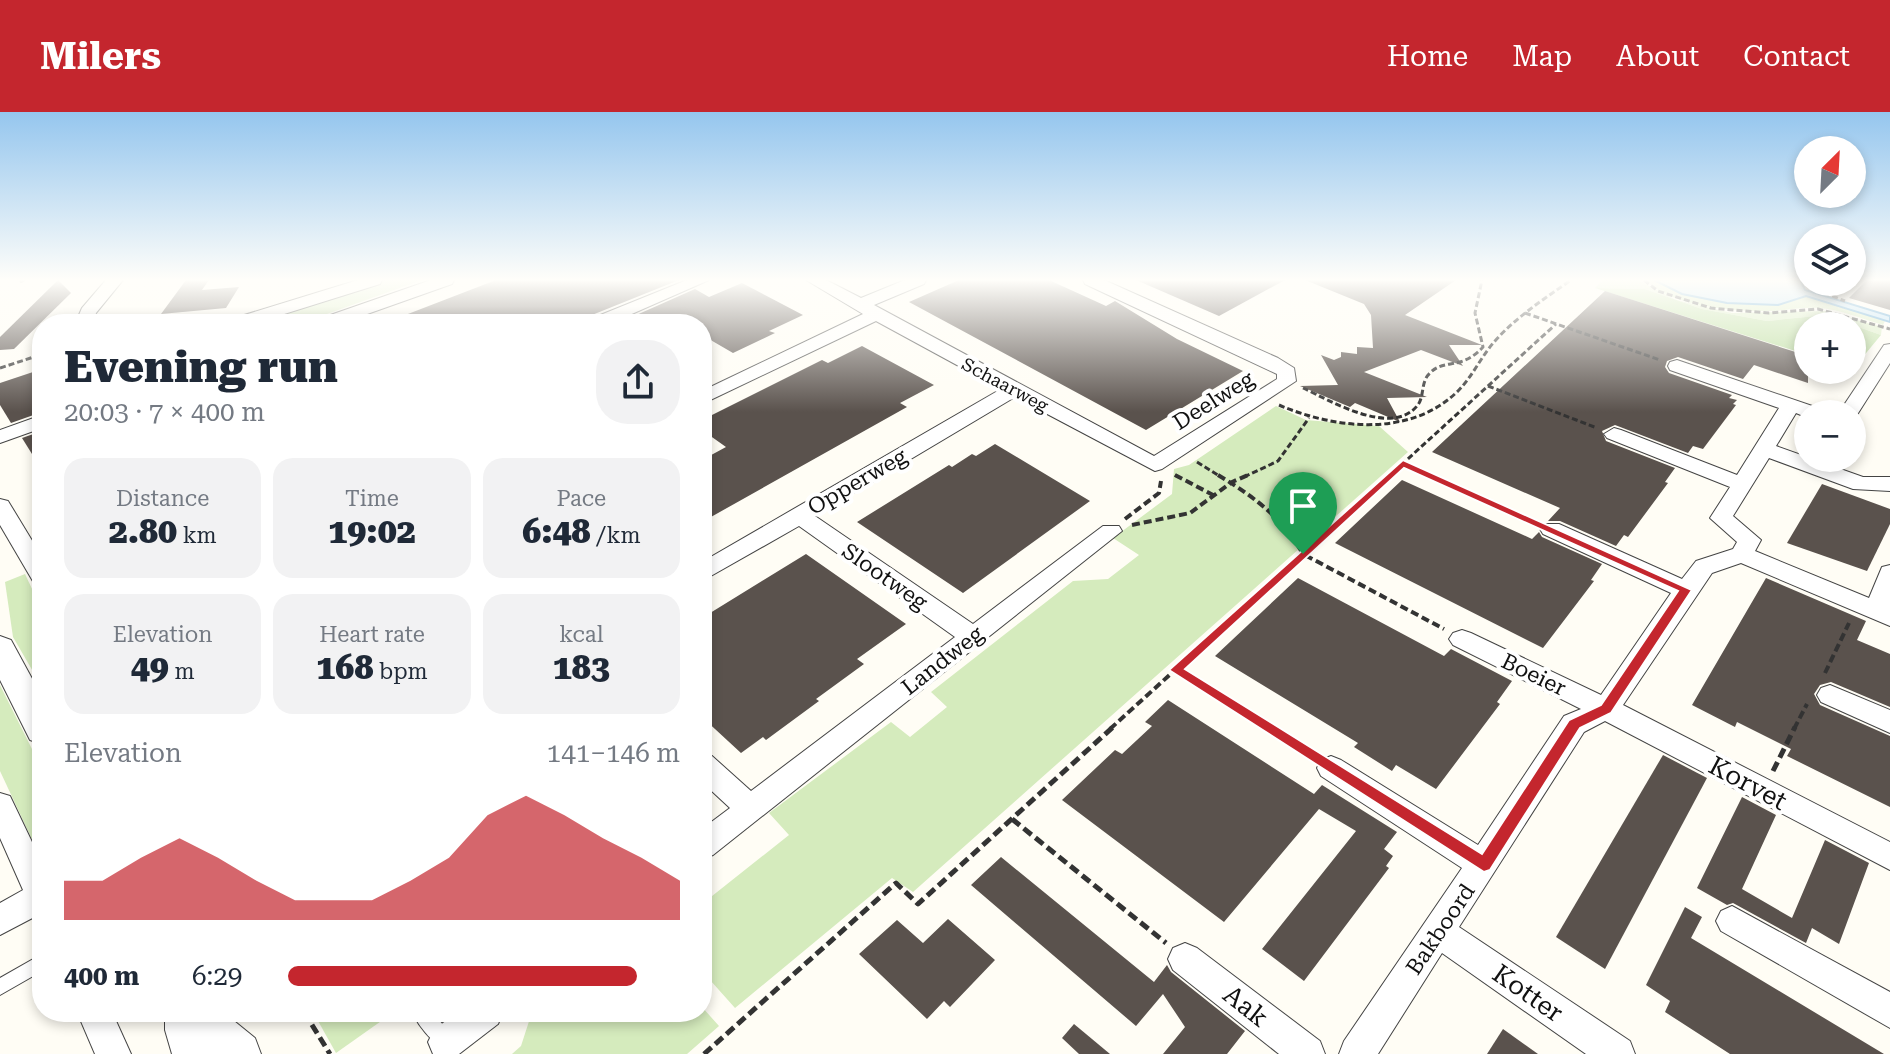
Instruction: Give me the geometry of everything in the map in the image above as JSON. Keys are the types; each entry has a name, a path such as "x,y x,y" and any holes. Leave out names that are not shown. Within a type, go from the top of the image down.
{"street":[{"path":"712,393 842,324"},
{"name":"Schaarweg","path":"893,324 1155,465"},
{"name":"Deelweg","path":"1155,465 1286,381 1287,372 1188,324"},
{"path":"1857,400 1890,349"},
{"path":"1677,366 1794,407"},
{"name":"Opperweg","path":"712,567 1013,390"},
{"path":"1794,420 1764,449 1721,518 1750,540 1742,554 1883,614 1890,573"},
{"path":"0,437 32,425"},
{"path":"1614,434 1742,484"},
{"path":"1764,449 1794,457"},
{"path":"1836,472 1861,484 1890,484"},
{"path":"0,506 32,549"},
{"name":"Slootweg","path":"798,515 973,637"},
{"path":"1551,529 1686,590"},
{"name":"Landweg","path":"712,838 1111,531"},
{"name":"Bakboord","path":"1357,1054 1574,724 1606,709 1704,567 1742,554"},
{"name":"Boeier","path":"1462,639 1606,709"},
{"path":"0,648 32,710"},
{"path":"1830,695 1890,722"},
{"name":"Korvet","path":"1606,709 1890,857"},
{"path":"1331,768 1484,865"},
{"path":"712,773 750,808"},
{"path":"0,805 32,875"},
{"path":"0,920 32,902"},
{"path":"1732,921 1890,1011"},
{"name":"Kotter","path":"1439,932 1617,1054"},
{"name":"Aak","path":"1185,959 1307,1054"},
{"path":"99,1022 113,1054"},
{"path":"187,1022 194,1054"},
{"path":"205,1022 239,1054"},
{"path":"446,1042 473,1022"}],"lane":[{"path":"0,987 32,968"},
{"path":"429,1022 446,1042"}],"path":[{"path":"1286,381 1367,416 1391,419 1404,416 1417,405 1421,384 1430,371 1438,366 1470,360 1483,347 1476,324"},
{"path":"1262,398 1309,418 1389,426 1410,421 1457,392 1494,342 1513,324"},
{"path":"704,1054 896,883 918,904 1556,324 1677,366"},
{"path":"0,368 32,358"},
{"path":"1488,386 1614,434"},
{"path":"1111,531 1190,513 1232,482 1278,461 1309,418"},
{"path":"1177,451 1232,482 1280,519 1293,533 1303,554 1462,639"},
{"path":"1403,463 1551,529"},
{"path":"1155,465 1215,496"},
{"path":"1111,531 1159,493 1162,482 1155,465"},
{"path":"1176,670 1331,768"},
{"path":"1012,819 1185,959"},
{"path":"310,1022 330,1054"}],"green space":[{"path":"1709,324 1794,324 1794,351"},
{"path":"1866,324 1871,324 1882,327 1881,335 1866,330"},
{"path":"1866,330 1881,335 1866,353"},
{"path":"1276,406 1306,420 1379,426 1408,452 913,892 892,878 735,1008 712,982 712,896 789,835 769,813 891,722 910,737 947,707 931,692 1073,581 1108,579 1139,555 1113,538 1172,494 1174,469 1189,465"},
{"path":"25,574 32,589 32,670 13,637 5,582"},
{"path":"0,685 32,749 32,840 0,771"},
{"path":"712,1018 719,1026 687,1054 512,1054 521,1046 529,1022 712,1022"},
{"path":"319,1022 380,1022 336,1053"}],"building":[{"path":"13,324 32,324 32,331 14,349 0,350 0,337"},
{"path":"712,324 784,324 769,331 775,333 733,353 712,341"},
{"path":"950,324 1152,324 1243,371 1146,430"},
{"path":"1372,324 1428,324 1482,345 1449,345 1463,366 1421,350 1364,372 1427,397 1387,398 1400,422 1355,403 1350,407 1300,386 1338,385 1321,355 1334,360 1341,357 1341,352 1357,354 1357,347 1373,348"},
{"path":"1570,324 1708,324 1794,352 1794,378 1754,365 1743,379 1678,357 1667,361 1665,367 1669,373 1732,395 1729,398 1737,400 1703,449 1693,446 1688,453 1615,425 1602,431 1606,441 1675,468 1665,482 1668,483 1628,537 1624,535 1616,546 1560,521 1548,521 1560,508 1432,452"},
{"path":"862,346 934,385 900,403 907,407 712,516 712,455 726,447 712,437 712,415 822,360 828,363"},
{"path":"32,372 32,416 11,423 0,405 0,383"},
{"path":"32,434 32,454 22,438"},
{"path":"995,444 1090,501 963,593 857,522 949,465 952,467"},
{"path":"1402,480 1532,539 1539,532 1542,537 1602,564 1591,580 1594,581 1543,648 1335,543"},
{"path":"1822,484 1890,509 1890,524 1867,571 1787,543"},
{"path":"806,554 906,624 857,659 864,664 816,699 819,701 766,740 763,737 741,753 712,726 712,612"},
{"path":"1298,578 1444,656 1451,649 1512,681 1497,702 1500,704 1436,789 1396,765 1392,771 1354,747 1358,743 1215,656"},
{"path":"1766,578 1866,621 1857,640 1890,654 1890,707 1831,682 1820,685 1814,694 1820,705 1890,736 1890,807 1787,756 1791,749 1737,722 1735,727 1692,705"},
{"path":"1168,700 1314,794 1322,785 1397,832 1384,849 1393,856 1386,866 1389,868 1304,981 1262,949 1356,831 1319,809 1224,922 1062,800 1115,750 1122,754 1152,726 1145,722"},
{"path":"1663,755 1707,778 1605,969 1556,937"},
{"path":"1742,797 1776,815 1742,889 1792,918 1825,840 1869,863 1839,944 1812,928 1806,943 1733,903 1727,905 1697,888"},
{"path":"1001,857 1154,982 1167,965 1171,972 1245,1031 1227,1054 1163,1054 1185,1027 1163,994 1136,1026 971,885"},
{"path":"1685,907 1702,917 1691,938 1884,1054 1730,1054 1665,1012 1670,1001 1646,985"},
{"path":"948,919 995,960 950,1007 944,1001 927,1019 859,954 897,920 923,943"},
{"path":"1074,1024 1110,1054 1079,1054 1062,1038"},
{"path":"1503,1029 1538,1054 1487,1054"}],"route":[{"path":"1403,463 1686,590 1606,709 1574,724 1484,865 1176,670 1303,554 1403,463"}]}
